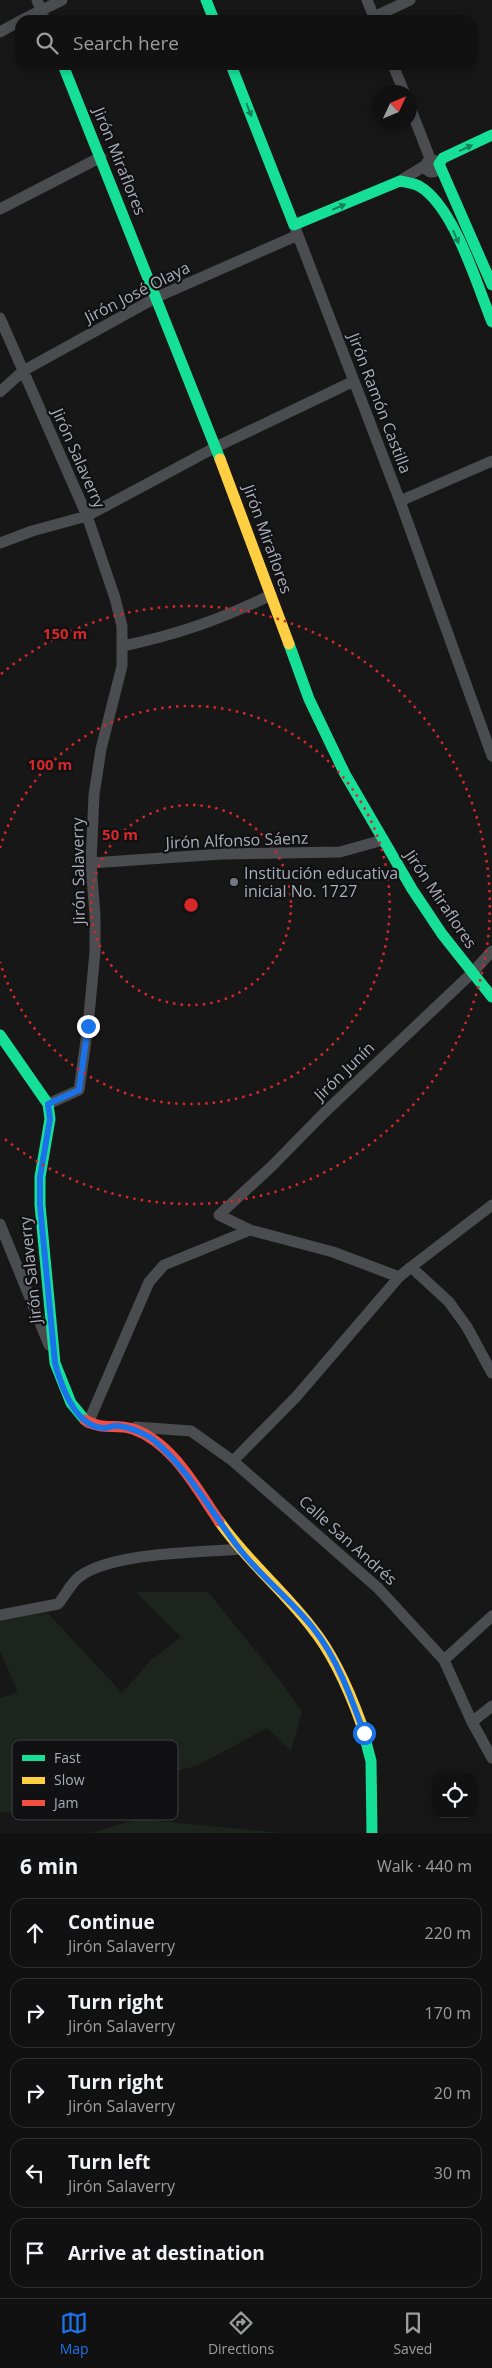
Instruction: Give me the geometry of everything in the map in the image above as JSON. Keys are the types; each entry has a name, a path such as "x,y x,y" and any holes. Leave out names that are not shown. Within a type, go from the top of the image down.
{"street":[{"path":"41,10 62,0"},
{"path":"206,0 212,15"},
{"path":"367,0 374,15"},
{"path":"381,15 410,0"},
{"path":"0,32 15,24"},
{"name":"Jirón Miraflores","path":"66,70 216,447 309,699 345,774 383,840 442,934 492,997"},
{"name":"Jirón Ramón Castilla","path":"234,70 400,500 492,756"},
{"path":"395,70 401,85"},
{"path":"417,124 449,205 477,287 491,318"},
{"name":"Jirón José Olaya","path":"0,392 23,371 157,297 434,166 492,135"},
{"path":"0,209 100,157"},
{"path":"418,186 434,166"},
{"path":"400,181 418,186 431,196 449,205 491,283 477,287"},
{"name":"Jirón Salaverry","path":"0,318 87,516 116,598 122,626 123,646 119,682 101,749 94,795 90,863 95,916 95,952 88,1026 79,1090 48,1104 50,1119 40,1177 40,1205 55,1363 61,1385 80,1415 88,1423"},
{"path":"0,543 32,531 87,516 216,447 354,381"},
{"path":"400,500 492,461"},
{"path":"123,646 182,632 224,618 271,595"},
{"name":"Jirón Alfonso Sáenz","path":"90,863 222,854 340,852 383,840"},
{"name":"Jirón Junín","path":"250,1230 219,1215 272,1166 324,1112 472,973 492,951"},
{"path":"0,1035 48,1104"},
{"path":"233,1461 296,1397 399,1277 492,1205"},
{"path":"0,1224 55,1363"},
{"path":"372,1833 370,1761 364,1733 343,1679 330,1653 313,1628 240,1549 174,1460 155,1441 120,1426 102,1428 88,1423 149,1282 164,1265 250,1230 333,1252 399,1277"},
{"path":"411,1267 449,1302 467,1327 491,1371"},
{"name":"Calle San Andrés","path":"120,1426 191,1431 233,1461 378,1588 444,1660 472,1722 492,1758"},
{"path":"0,1615 58,1604 77,1578 94,1568 115,1560 240,1549"},
{"path":"444,1660 492,1616"},
{"path":"472,1722 492,1706"}],"shaded area":[{"path":"136,1592 208,1592 282,1683 302,1712 291,1751 267,1728 198,1765 178,1771 178,1740 12,1740 12,1812 0,1812 0,1698 18,1692 0,1651 0,1618 48,1613 122,1693 150,1661 181,1637"},
{"path":"136,1820 149,1820 281,1833 90,1833"}],"traffic: fast":[{"path":"206,0 212,15"},
{"path":"65,70 220,459"},
{"path":"233,70 294,225 400,181 419,186 432,196 454,228 472,268 492,322"},
{"path":"492,135 443,158 439,164 492,285"},
{"path":"289,644 309,699 345,774 412,889 442,934 492,997"},
{"path":"0,1035 48,1104 50,1119 40,1177 40,1205 55,1363 71,1403 85,1420"},
{"path":"361,1723 371,1761 372,1833"}],"traffic: slow":[{"path":"220,459 289,644"},
{"path":"219,1521 241,1549 301,1614 320,1638 340,1673 361,1723"}],"traffic: jam":[{"path":"85,1420 103,1426 127,1427 147,1436 160,1445 182,1468 219,1521"}],"place":[{"name":"Institución educativa inicial No. 1727","path":"234,882"}],"route":[{"path":"88,1026 79,1090 48,1104 50,1119 40,1177 40,1205 55,1363 61,1385 80,1415 88,1423 102,1428 120,1426 130,1429 155,1441 174,1460 200,1492 240,1549 313,1628 330,1653 343,1679 364,1733"}]}
